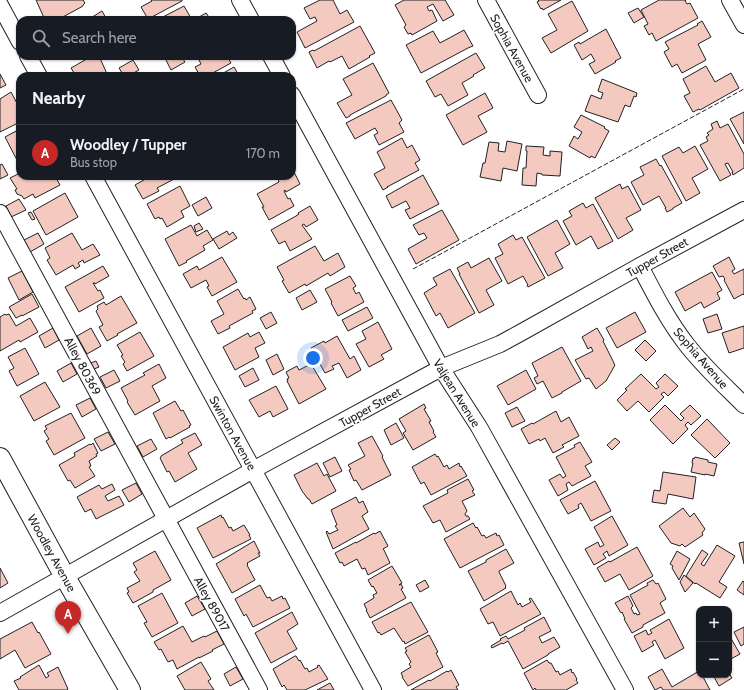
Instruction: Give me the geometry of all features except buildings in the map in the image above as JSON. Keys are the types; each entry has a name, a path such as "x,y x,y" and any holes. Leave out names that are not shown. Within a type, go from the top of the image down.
{"main road":[{"name":"Woodley Avenue","path":"0,458 130,690"}],"street":[{"path":"240,0 249,16"},
{"name":"Sophia Avenue","path":"486,0 538,95"},
{"path":"730,0 744,25"},
{"path":"0,5 16,35"},
{"path":"30,60 37,72"},
{"path":"273,60 280,72"},
{"name":"Valjean Avenue","path":"296,102 440,368 479,427 625,690"},
{"name":"Swinton Avenue","path":"95,180 373,690"},
{"name":"Tupper Street","path":"0,613 253,470 440,368 505,341 744,210"},
{"name":"Alley 80369","path":"0,213 166,519"},
{"name":"Sophia Avenue","path":"640,266 671,324 687,346 710,372 744,406"},
{"name":"Alley 89017","path":"166,519 259,690"}],"fence":[{"path":"413,269 744,89"}],"place":[{"name":"Woodley / Tupper","path":"68,634"}]}
